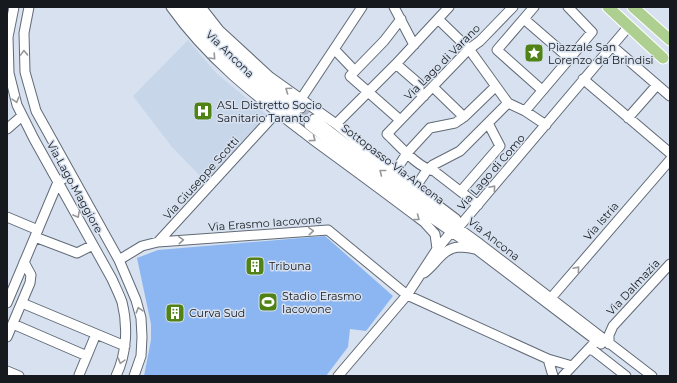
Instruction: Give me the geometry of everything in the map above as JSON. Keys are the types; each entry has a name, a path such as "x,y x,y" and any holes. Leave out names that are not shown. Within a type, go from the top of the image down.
{"main road":[{"path":"608,7 667,61"},
{"path":"633,7 670,40"},
{"path":"667,61 662,53 664,48 670,44"}],"street":[{"name":"Via Lago Maggiore","path":"14,7 8,37 8,73 17,105 112,279 122,302 125,346 116,376"},
{"name":"Via Lago Maggiore","path":"29,7 24,33 24,72 36,111 119,260 136,300 141,318 142,337 141,356 134,376"},
{"name":"Via Ancona","path":"171,7 186,28 223,68 277,112 424,222 435,234 441,250"},
{"path":"180,7 213,46 254,83 298,112 219,41 190,7"},
{"path":"301,99 362,7"},
{"path":"395,7 414,45"},
{"path":"336,124 396,64 449,7"},
{"name":"Via Lago di Varano","path":"407,153 387,134 469,49 480,41 513,7"},
{"path":"521,7 569,58"},
{"path":"525,111 592,32 568,7"},
{"path":"205,10 207,27"},
{"name":"Via Ancona","path":"205,10 219,30 270,77 336,124 395,172 412,192 456,219 456,231 476,249 642,376"},
{"path":"528,13 497,50 542,90"},
{"path":"400,120 350,76 384,41 401,19"},
{"path":"438,19 469,49 508,103 525,111 546,125"},
{"name":"Via Lago di Como","path":"338,376 407,295 419,278 430,268 441,250 453,239 456,231 629,26"},
{"path":"612,46 670,96"},
{"path":"334,49 355,72"},
{"path":"396,64 419,84 419,92 424,96"},
{"path":"8,73 24,72"},
{"path":"583,79 670,153"},
{"path":"628,118 657,85"},
{"path":"433,87 464,117"},
{"path":"395,172 407,153 430,128 455,123 464,117 495,87"},
{"path":"396,202 412,192 427,170 460,151 508,103"},
{"name":"Via Giuseppe Scotti","path":"158,242 277,112"},
{"path":"7,129 22,116"},
{"name":"Sottopasso Via Ancona","path":"312,122 412,192 456,231"},
{"name":"Via Lago di Como","path":"461,191 500,146 488,123"},
{"path":"407,153 427,170 434,171 478,205"},
{"name":"Via Istria","path":"551,298 670,160"},
{"path":"52,171 64,162"},
{"path":"71,174 58,182 7,302 21,305 125,346"},
{"path":"7,217 77,253 93,245"},
{"name":"Via Erasmo Iacovone","path":"119,260 142,246 158,242 328,230 407,295 548,358 572,366"},
{"name":"Via Ancona","path":"456,231 551,298 652,376"},
{"path":"441,250 458,247 476,249"},
{"path":"7,337 30,283 31,275 24,262"},
{"name":"Via Dalmazia","path":"593,330 603,332 613,326 670,264"},
{"path":"112,279 124,273"},
{"path":"13,324 87,356"},
{"name":"Via Dalmazia","path":"609,344 609,335 613,326"},
{"path":"79,375 96,334"},
{"path":"563,376 596,341"},
{"path":"589,349 594,351 626,376"},
{"path":"548,358 553,376"},
{"path":"7,371 19,376"}],"shaded area":[{"name":"ASL Distretto Socio Sanitario Taranto","path":"188,40 217,74 267,115 206,182 172,147 133,96"},
{"name":"Stadio Erasmo Iacovone","path":"325,236 393,296 366,331 350,329 348,347 326,376 144,376 151,340 151,324 137,258 158,250"}],"tunnel":[{"path":"301,108 314,119"},
{"path":"296,115 309,125"}],"place":[{"name":"Piazzale San Lorenzo da Brindisi","path":"534,53"},
{"name":"ASL Distretto Socio Sanitario Taranto","path":"203,111"},
{"name":"Tribuna","path":"255,266"},
{"name":"Stadio Erasmo Iacovone","path":"268,302"},
{"name":"Curva Sud","path":"175,313"}]}
